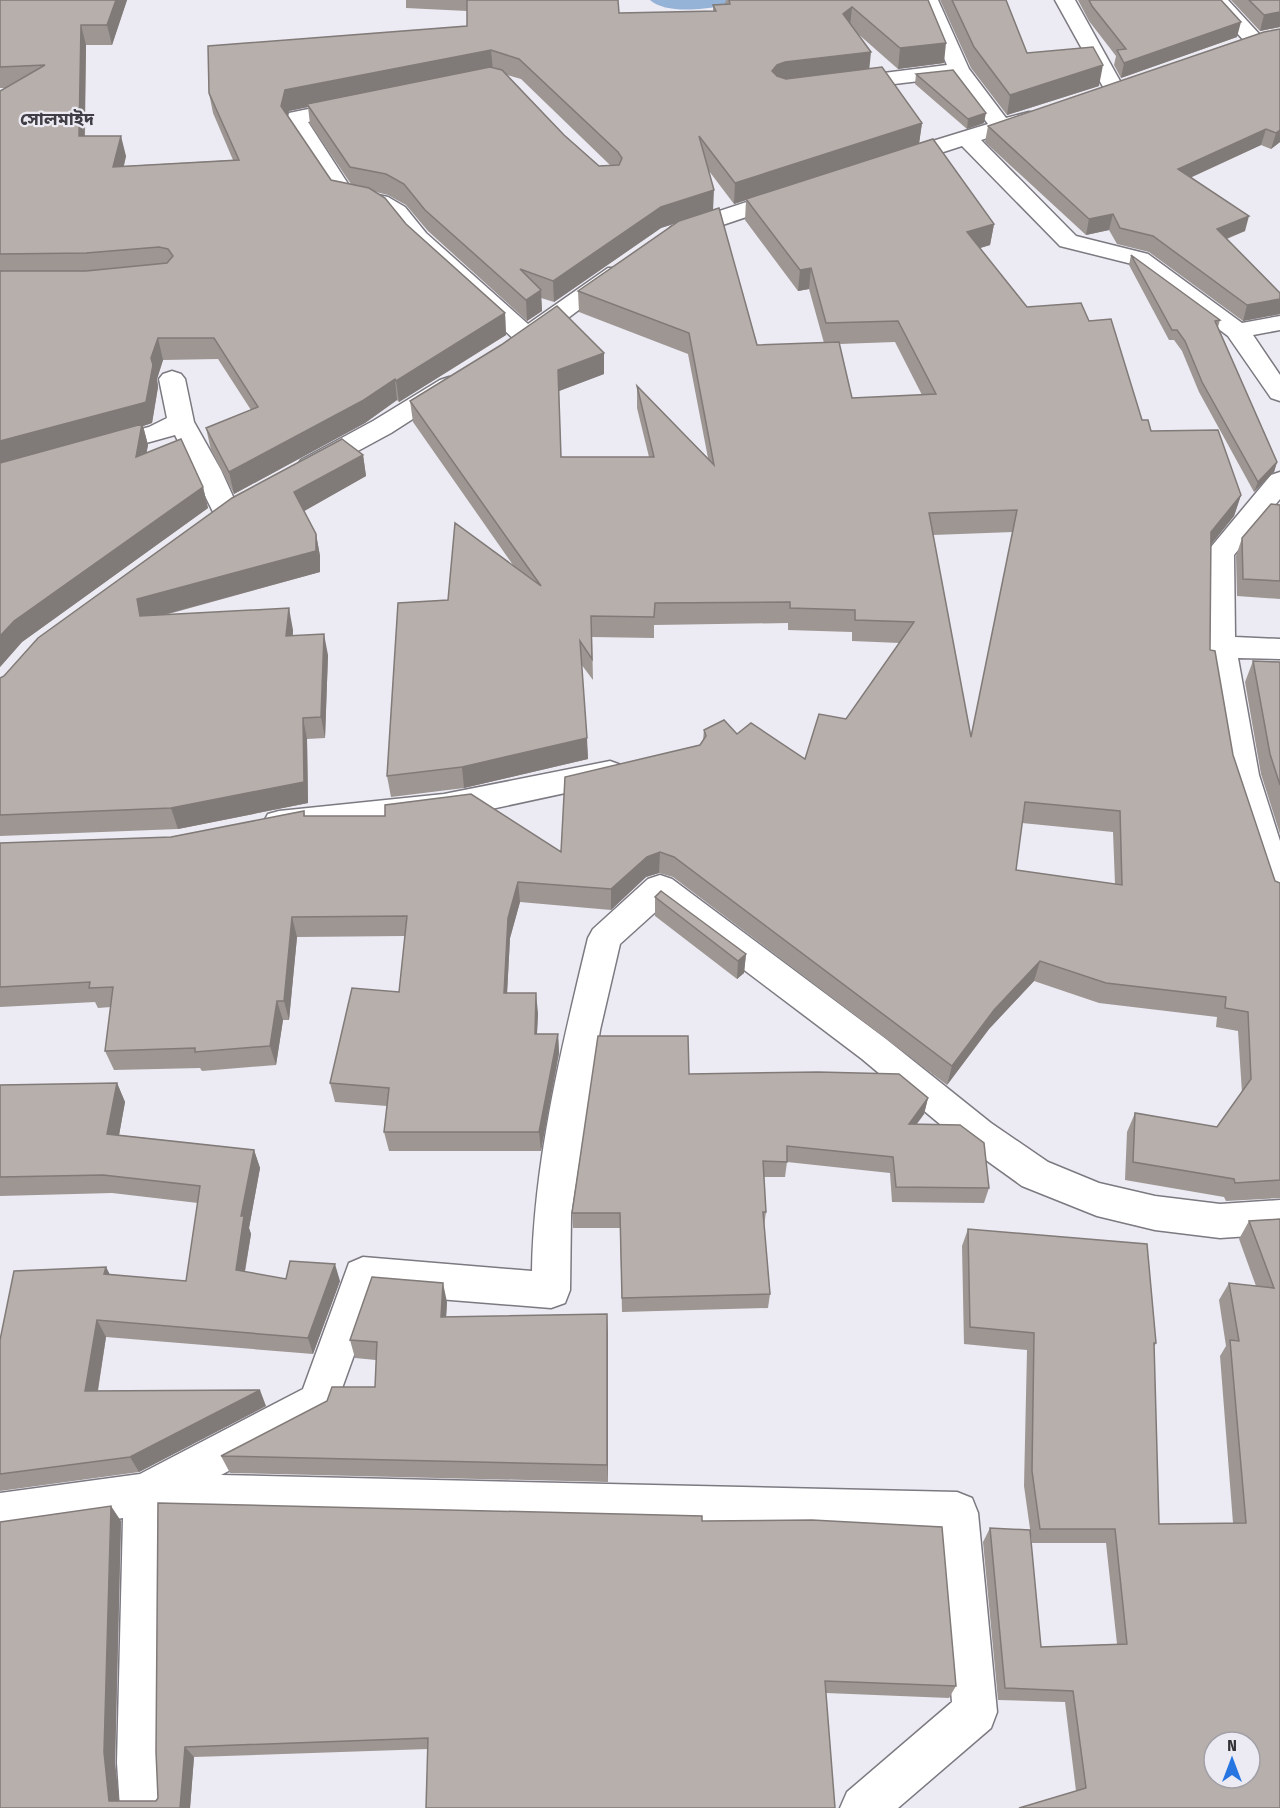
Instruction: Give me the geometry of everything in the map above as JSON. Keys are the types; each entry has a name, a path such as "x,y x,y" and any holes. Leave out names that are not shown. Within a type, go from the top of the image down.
{"street":[{"path":"928,0 959,70 1001,127"},
{"path":"1065,0 1114,90"},
{"path":"1217,0 1253,41"},
{"path":"819,87 959,70"},
{"path":"369,102 297,118 297,125 344,195 380,202 397,212 418,238 518,343 632,262"},
{"path":"874,167 1047,112"},
{"path":"965,137 1068,241 1140,259 1238,331 1280,393"},
{"path":"660,242 670,235 806,190"},
{"path":"1238,331 1280,322"},
{"path":"288,478 382,427 472,371"},
{"path":"172,379 181,422 208,470 227,512"},
{"path":"81,453 158,433 181,422"},
{"path":"1280,481 1220,553 1221,647 1244,775 1280,891"},
{"path":"1221,647 1280,649"},
{"path":"254,828 309,817 420,809 543,789 643,766"},
{"path":"144,1494 318,1402 363,1275 550,1290 552,1215 583,1030 605,938 660,888 874,1049 978,1134 1035,1174 1097,1199 1155,1213 1220,1221 1280,1217"},
{"path":"143,1808 140,1763 144,1494"},
{"path":"0,1514 144,1494 957,1513 975,1712 863,1808"}],"water":[{"path":"650,0 751,0 699,9 684,9 659,5"}],"building":[{"path":"0,0 116,0 107,25 81,25 79,136 121,136 113,167 239,160 209,93 208,46 467,26 467,0 618,0 619,13 716,11 713,5 730,4 729,0 928,0 946,43 900,48 852,7 843,14 871,52 785,62 777,65 772,71 777,76 786,79 882,67 922,123 735,183 699,136 714,190 661,207 553,281 520,269 541,290 526,300 425,210 404,184 386,174 350,167 307,104 490,67 502,70 564,135 599,166 619,165 622,158 618,152 519,59 491,50 285,90 281,106 331,180 369,188 385,198 406,224 505,313 362,401 229,472 206,428 258,407 214,338 158,338 151,358 153,365 146,402 0,441 0,271 86,271 167,263 173,256 168,249 159,247 86,253 0,254 0,91 45,65 0,67"},
{"path":"952,0 1006,0 1027,53 1093,47 1103,65 1010,95 974,47"},
{"path":"1089,0 1221,0 1241,22 1124,63 1117,50 1126,49"},
{"path":"1249,0 1280,0 1280,12 1264,15"},
{"path":"1280,29 1280,130 1276,133 1266,129 1178,169 1249,216 1217,229 1280,293 1280,299 1247,305 1153,236 1120,228 1113,214 1089,219 988,126 1264,32"},
{"path":"953,70 986,113 968,119 916,74"},
{"path":"933,139 994,224 967,232 1027,307 1081,303 1089,321 1111,319 1142,420 1148,420 1151,431 1218,430 1241,495 1211,532 1210,650 1215,651 1233,755 1275,881 1280,883 1280,1180 1235,1183 1234,1179 1133,1162 1135,1113 1217,1127 1251,1079 1248,1012 1225,1008 1226,997 1106,983 1040,961 994,1010 952,1066 674,857 660,852 647,857 611,889 518,882 508,918 504,993 536,993 535,1034 558,1034 539,1132 384,1132 389,1088 330,1083 352,988 399,992 407,916 292,917 284,1001 277,1001 270,1046 195,1052 195,1048 105,1051 113,987 89,988 90,982 0,987 0,843 171,837 304,811 304,816 385,816 385,805 471,794 561,852 565,777 700,745 706,736 704,730 724,720 737,734 751,723 805,759 819,714 846,719 914,622 855,620 855,610 790,608 790,602 655,603 654,617 591,616 592,659 580,641 587,738 462,767 387,776 398,603 448,600 455,523 541,586 410,401 501,345 557,306 604,353 558,370 561,457 654,457 637,386 714,465 689,333 578,291 679,221 719,208 757,345 839,342 852,398 936,394 898,321 826,323 811,268 800,270 746,199","holes":["1017,510 971,737 929,513","1025,802 1120,811 1122,885 1016,870"]},
{"path":"1131,255 1220,320 1215,321 1277,462 1258,482 1202,382 1185,341 1177,330 1172,330"},
{"path":"142,424 136,457 181,439 203,487 14,621 0,636 0,463"},
{"path":"342,439 363,455 294,492 316,534 316,551 137,599 140,616 289,608 286,636 324,634 321,717 303,718 304,782 171,808 0,815 0,678 38,638 232,498"},
{"path":"1271,504 1280,505 1280,581 1243,579 1242,538"},
{"path":"1253,661 1280,662 1280,785 1270,754"},
{"path":"661,891 746,954 738,961 655,897"},
{"path":"598,1036 688,1036 689,1074 818,1072 899,1074 928,1098 909,1124 960,1125 984,1143 989,1188 896,1187 893,1157 787,1146 787,1162 763,1161 766,1212 763,1212 770,1294 622,1298 620,1213 572,1213"},
{"path":"117,1083 107,1134 254,1150 241,1216 244,1216 236,1270 286,1279 290,1261 335,1264 308,1338 97,1320 85,1391 260,1390 130,1457 0,1474 0,1340 14,1271 106,1267 104,1274 186,1281 200,1186 103,1175 0,1177 0,1085"},
{"path":"1280,1219 1280,1808 1019,1808 1086,1788 1073,1691 1005,1688 990,1528 1030,1530 1041,1647 1127,1644 1115,1529 1040,1529 1032,1471 1034,1333 970,1327 968,1229 1147,1244 1156,1343 1154,1343 1159,1524 1246,1523 1230,1340 1239,1341 1229,1283 1274,1288 1249,1221"},
{"path":"372,1277 443,1283 441,1317 607,1314 607,1465 221,1456 327,1401 332,1387 375,1387 377,1342 350,1340"},
{"path":"158,1503 702,1516 702,1521 812,1520 942,1527 956,1686 825,1681 835,1808 426,1808 428,1738 185,1747 180,1808 0,1808 0,1522 111,1506 104,1752 109,1801 156,1801 158,1798 156,1752"}],"district":[{"name":"সোলমাইদ","path":"57,119"}]}
